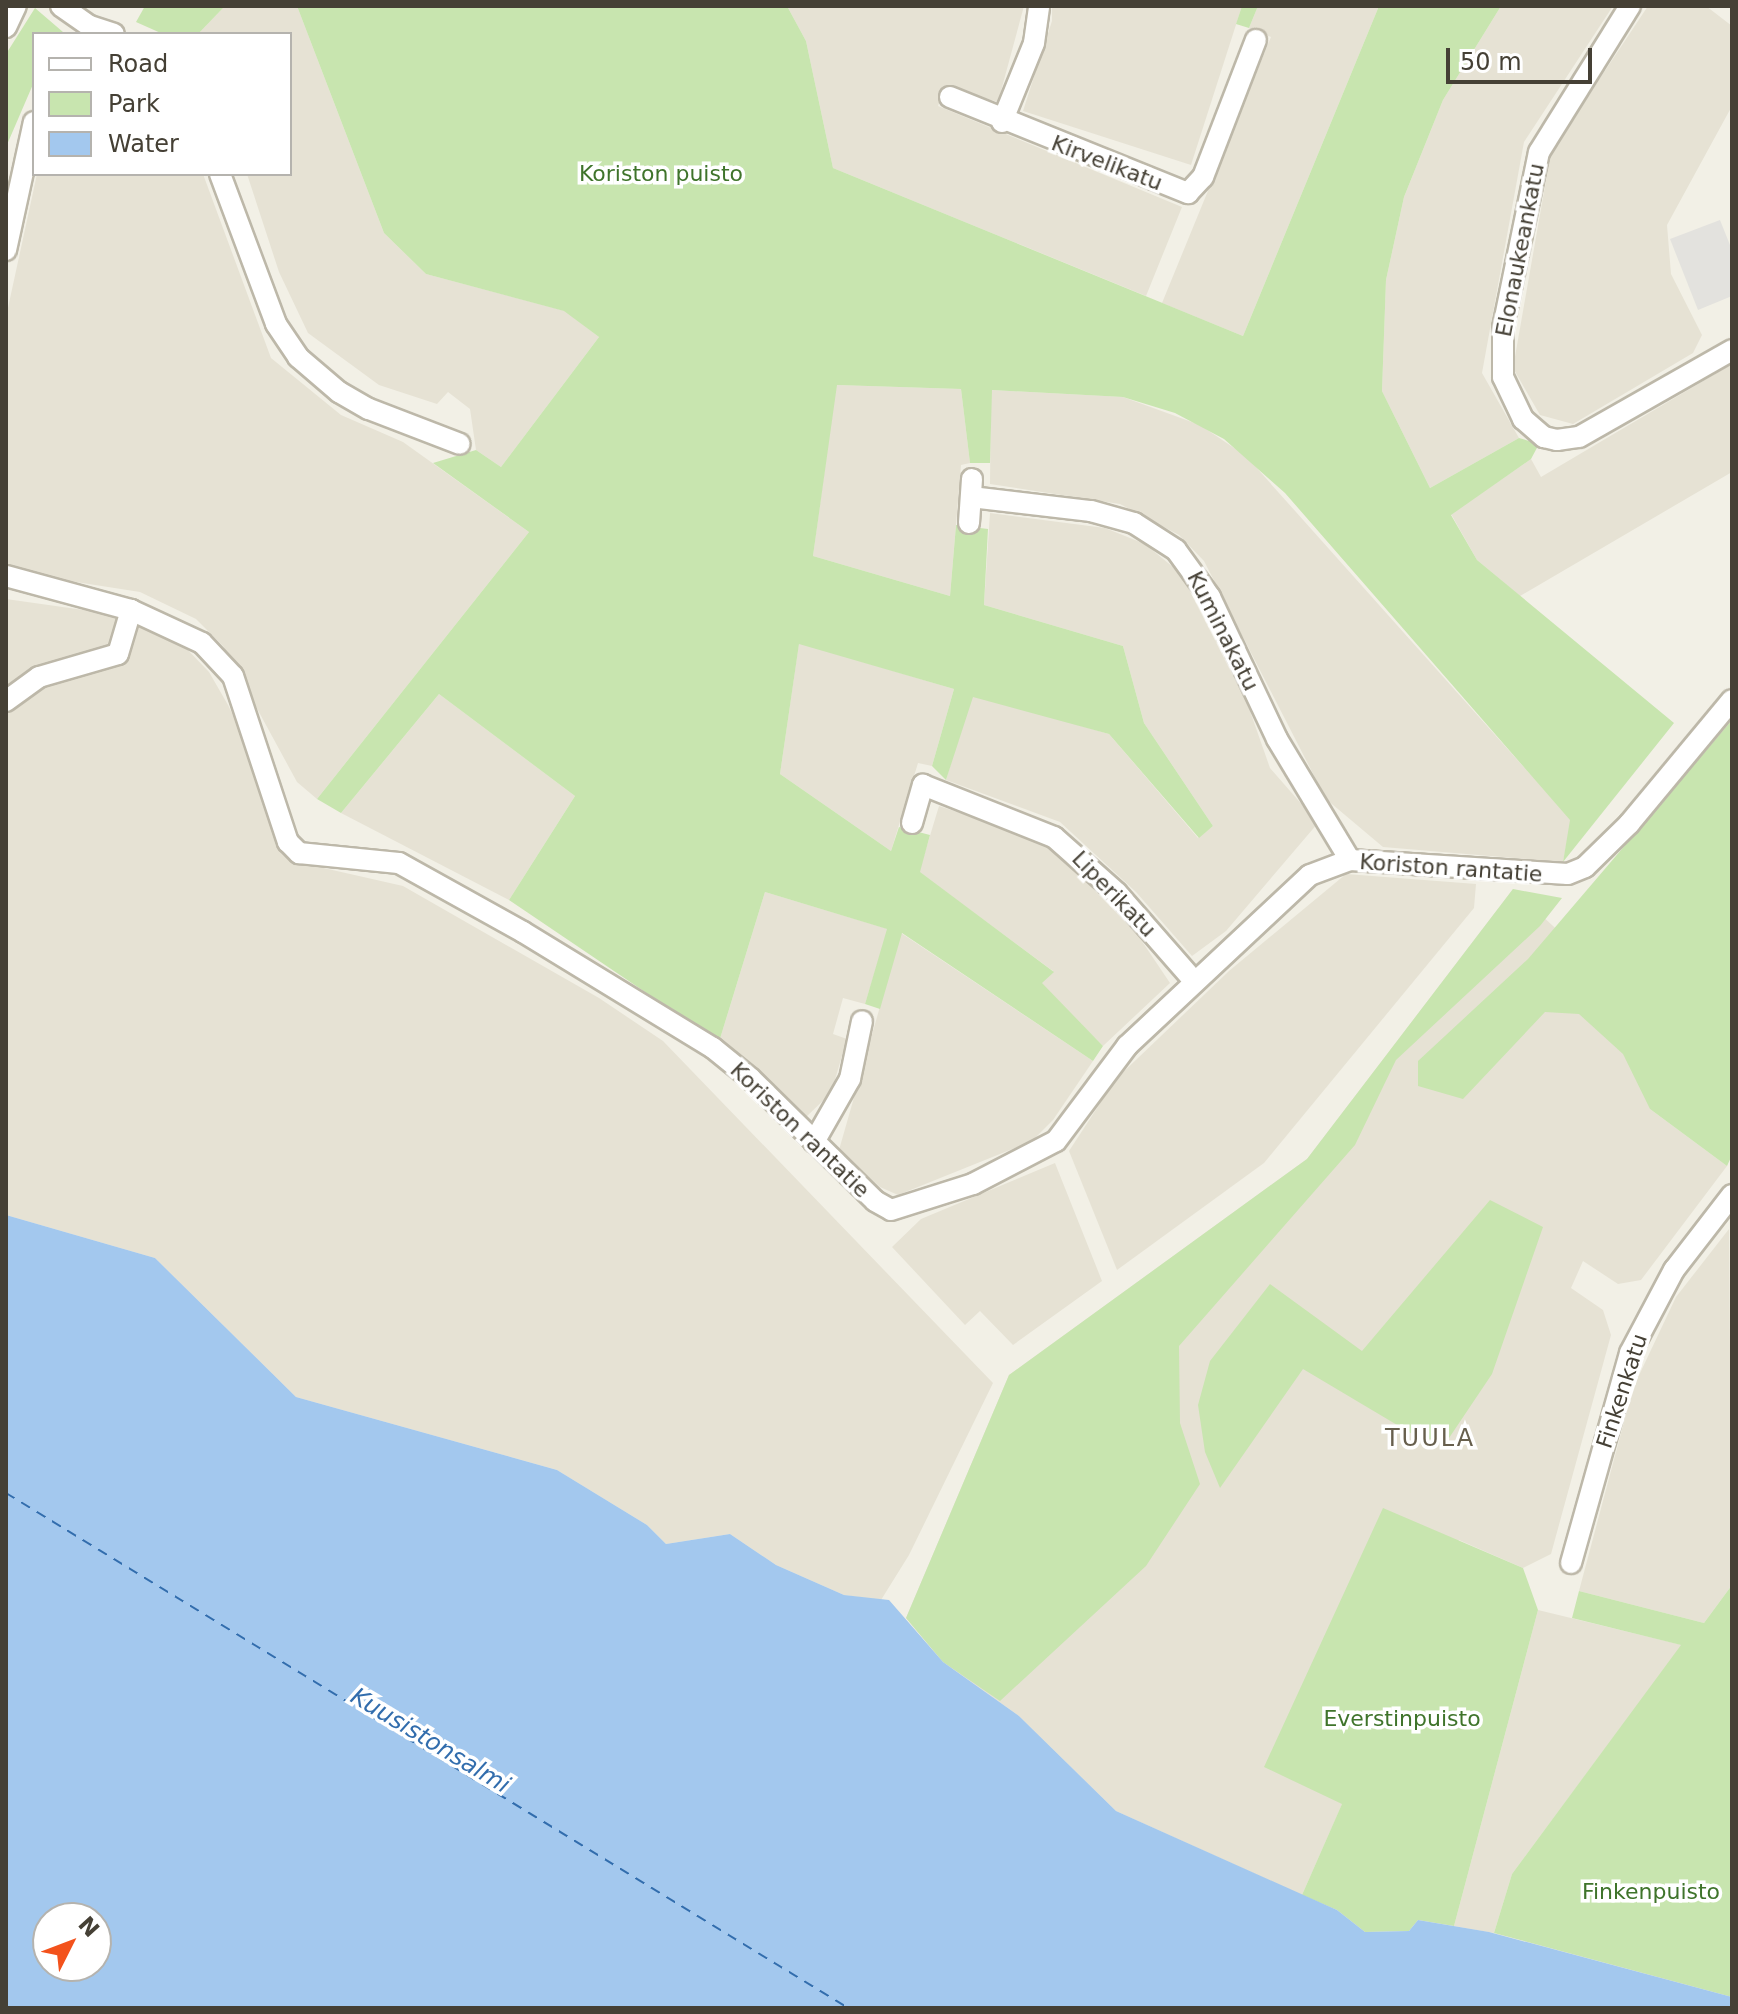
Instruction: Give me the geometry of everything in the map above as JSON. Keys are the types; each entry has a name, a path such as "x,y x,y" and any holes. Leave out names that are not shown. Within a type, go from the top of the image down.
{"street":[{"path":"6,27 16,6"},
{"path":"61,6 86,30"},
{"path":"1002,122 1034,43 1039,6"},
{"name":"Elonaukeankatu","path":"1630,6 1539,152 1503,328 1503,377 1523,419 1540,435 1557,440 1579,437 1732,350"},
{"name":"Kirvelikatu","path":"950,97 1002,122 1188,193 1197,188 1207,167 1256,40"},
{"path":"6,250 32,131"},
{"path":"221,176 276,324 298,357 339,392 369,409 460,444"},
{"name":"Kuminakatu","path":"969,523 971,488 1091,511 1134,523 1176,550 1210,597 1277,739 1350,860"},
{"name":"Koriston rantatie","path":"6,576 131,610 182,629 233,676 288,842 299,853 399,863 466,899 713,1048 875,1201 891,1210 973,1184 1056,1141 1109,1065 1294,886 1325,866 1350,860 1568,874 1585,867 1629,824 1732,700"},
{"path":"6,701 39,677 118,654 131,610"},
{"name":"Liperikatu","path":"912,823 923,785 1054,837 1117,893 1194,981"},
{"path":"814,1142 850,1079 862,1021"},
{"name":"Finkenkatu","path":"1571,1563 1630,1353 1674,1270 1732,1195"}],"shaded area":[{"path":"225,6 297,6 384,233 426,274 565,311 599,337 501,467 476,450 470,409 448,392 437,404 379,385 308,333 279,272 248,176 292,176 292,32 200,32"},
{"path":"787,6 1024,6 998,102 945,86 938,106 1182,207 1146,296 833,168 806,41"},
{"path":"1052,6 1242,6 1191,165 1023,111 1052,21"},
{"path":"1258,6 1379,6 1243,336 1162,303 1271,37 1249,28"},
{"path":"1501,6 1613,6 1524,142 1482,373 1519,438 1430,488 1382,391 1386,280 1404,197 1443,100"},
{"path":"1648,6 1706,6 1732,26 1732,106 1667,225 1671,274 1702,335 1693,353 1573,424 1540,415 1513,368 1551,152"},
{"path":"37,176 204,176 271,358 341,415 403,442 529,532 317,799 297,782 223,646 196,619 140,592 6,571 6,317"},
{"path":"1720,220 1732,250 1732,296 1698,310 1670,239"},
{"path":"1732,364 1732,472 1520,596 1477,560 1451,514 1531,459 1541,477"},
{"path":"836,385 961,389 970,463 961,465 950,596 813,556"},
{"path":"991,390 1123,397 1200,425 1246,456 1571,820 1563,862 1383,847 1326,799 1204,561 1179,535 1120,504 990,484"},
{"path":"990,513 1105,528 1145,544 1179,572 1237,674 1270,768 1318,823 1226,931 1192,956 1136,892 1060,822 946,780 971,694 1109,734 1198,838 1213,826 1144,723 1123,646 984,605"},
{"path":"6,599 112,614 148,624 182,644 209,672 228,705 306,864 403,886 599,998 663,1041 993,1383 909,1555 881,1600 844,1595 776,1565 730,1534 666,1544 647,1525 557,1470 296,1397 155,1258 6,1215"},
{"path":"799,643 954,689 932,766 918,763 891,851 780,774"},
{"path":"439,694 575,796 509,900 341,813"},
{"path":"939,806 1026,835 1057,852 1133,928 1170,983 1103,1046 1041,983 1053,971 919,872"},
{"path":"1346,874 1476,884 1474,908 1264,1163 1117,1270 1069,1151 1116,1079 1229,971"},
{"path":"1513,889 1680,1043 1650,1109 1727,1166 1641,1280 1618,1284 1583,1261 1571,1288 1603,1310 1611,1335 1551,1554 1523,1568 1459,1540 1302,1895 1116,1811 1019,1716 943,1662 906,1618 1009,1375 1307,1159"},
{"path":"765,892 888,929 865,1004 843,998 833,1034 847,1039 831,1093 805,1118 765,1076 719,1042"},
{"path":"901,933 1093,1061 1053,1120 1032,1141 898,1195 880,1187 839,1150"},
{"path":"1055,1163 1102,1281 1013,1345 980,1311 965,1325 892,1247 921,1219"},
{"path":"1729,1229 1732,1585 1704,1623 1579,1591 1633,1388 1676,1297"},
{"path":"1538,1610 1682,1645 1512,1874 1494,1933 1454,1926"}],"green space":[{"path":"145,6 225,6 200,32 158,32 136,22"},
{"name":"Koriston puisto","path":"297,6 787,6 806,41 833,168 1243,336 1379,6 1501,6 1443,100 1404,197 1386,280 1382,391 1430,488 1519,438 1539,444 1531,459 1451,515 1477,560 1674,723 1563,862 1570,820 1285,493 1224,439 1175,413 1123,397 992,390 990,463 970,463 961,389 837,385 813,556 950,596 956,525 988,529 984,605 1123,646 1144,723 1213,826 1199,838 1109,734 973,697 946,780 932,766 954,689 799,644 780,774 891,851 899,827 930,835 920,872 1054,972 1042,983 1103,1046 1093,1061 902,933 880,1009 865,1004 887,929 765,892 719,1042 509,900 575,796 439,694 341,813 317,799 529,532 433,463 476,450 501,467 599,337 564,311 426,274 384,233"},
{"path":"1242,6 1258,6 1249,28 1236,24"},
{"path":"35,8 63,32 32,32 32,87 6,147 6,54"},
{"path":"1732,720 1732,1155 1727,1166 1650,1109 1623,1054 1579,1014 1545,1012 1463,1099 1418,1086 1418,1061 1528,959"},
{"path":"1513,889 1562,898 1540,926 1396,1060 1355,1145 1179,1346 1180,1423 1200,1484 1146,1566 1000,1701 943,1662 906,1618 1009,1375 1307,1159"},
{"path":"1490,1200 1543,1227 1492,1374 1447,1441 1419,1438 1303,1369 1220,1488 1205,1452 1198,1405 1210,1361 1270,1284 1362,1351"},
{"name":"Everstinpuisto","path":"1383,1508 1523,1568 1538,1610 1454,1926 1418,1920 1409,1931 1365,1932 1337,1910 1302,1895 1342,1804 1264,1767"},
{"name":"Finkenpuisto","path":"1732,1585 1732,1997 1494,1933 1512,1874 1681,1645 1572,1618 1579,1591 1704,1623"}],"water":[{"name":"Kuusistonsalmi","path":"6,1215 155,1258 296,1397 557,1470 647,1525 666,1544 730,1534 776,1565 844,1595 889,1600 943,1662 1019,1716 1116,1811 1337,1910 1365,1932 1409,1931 1418,1920 1489,1932 1732,1997 1732,2008 11,2008 6,2005"}],"ferry route":[{"path":"6,1493 848,2008"}],"district":[{"name":"TUULA","path":"1430,1439"}]}
